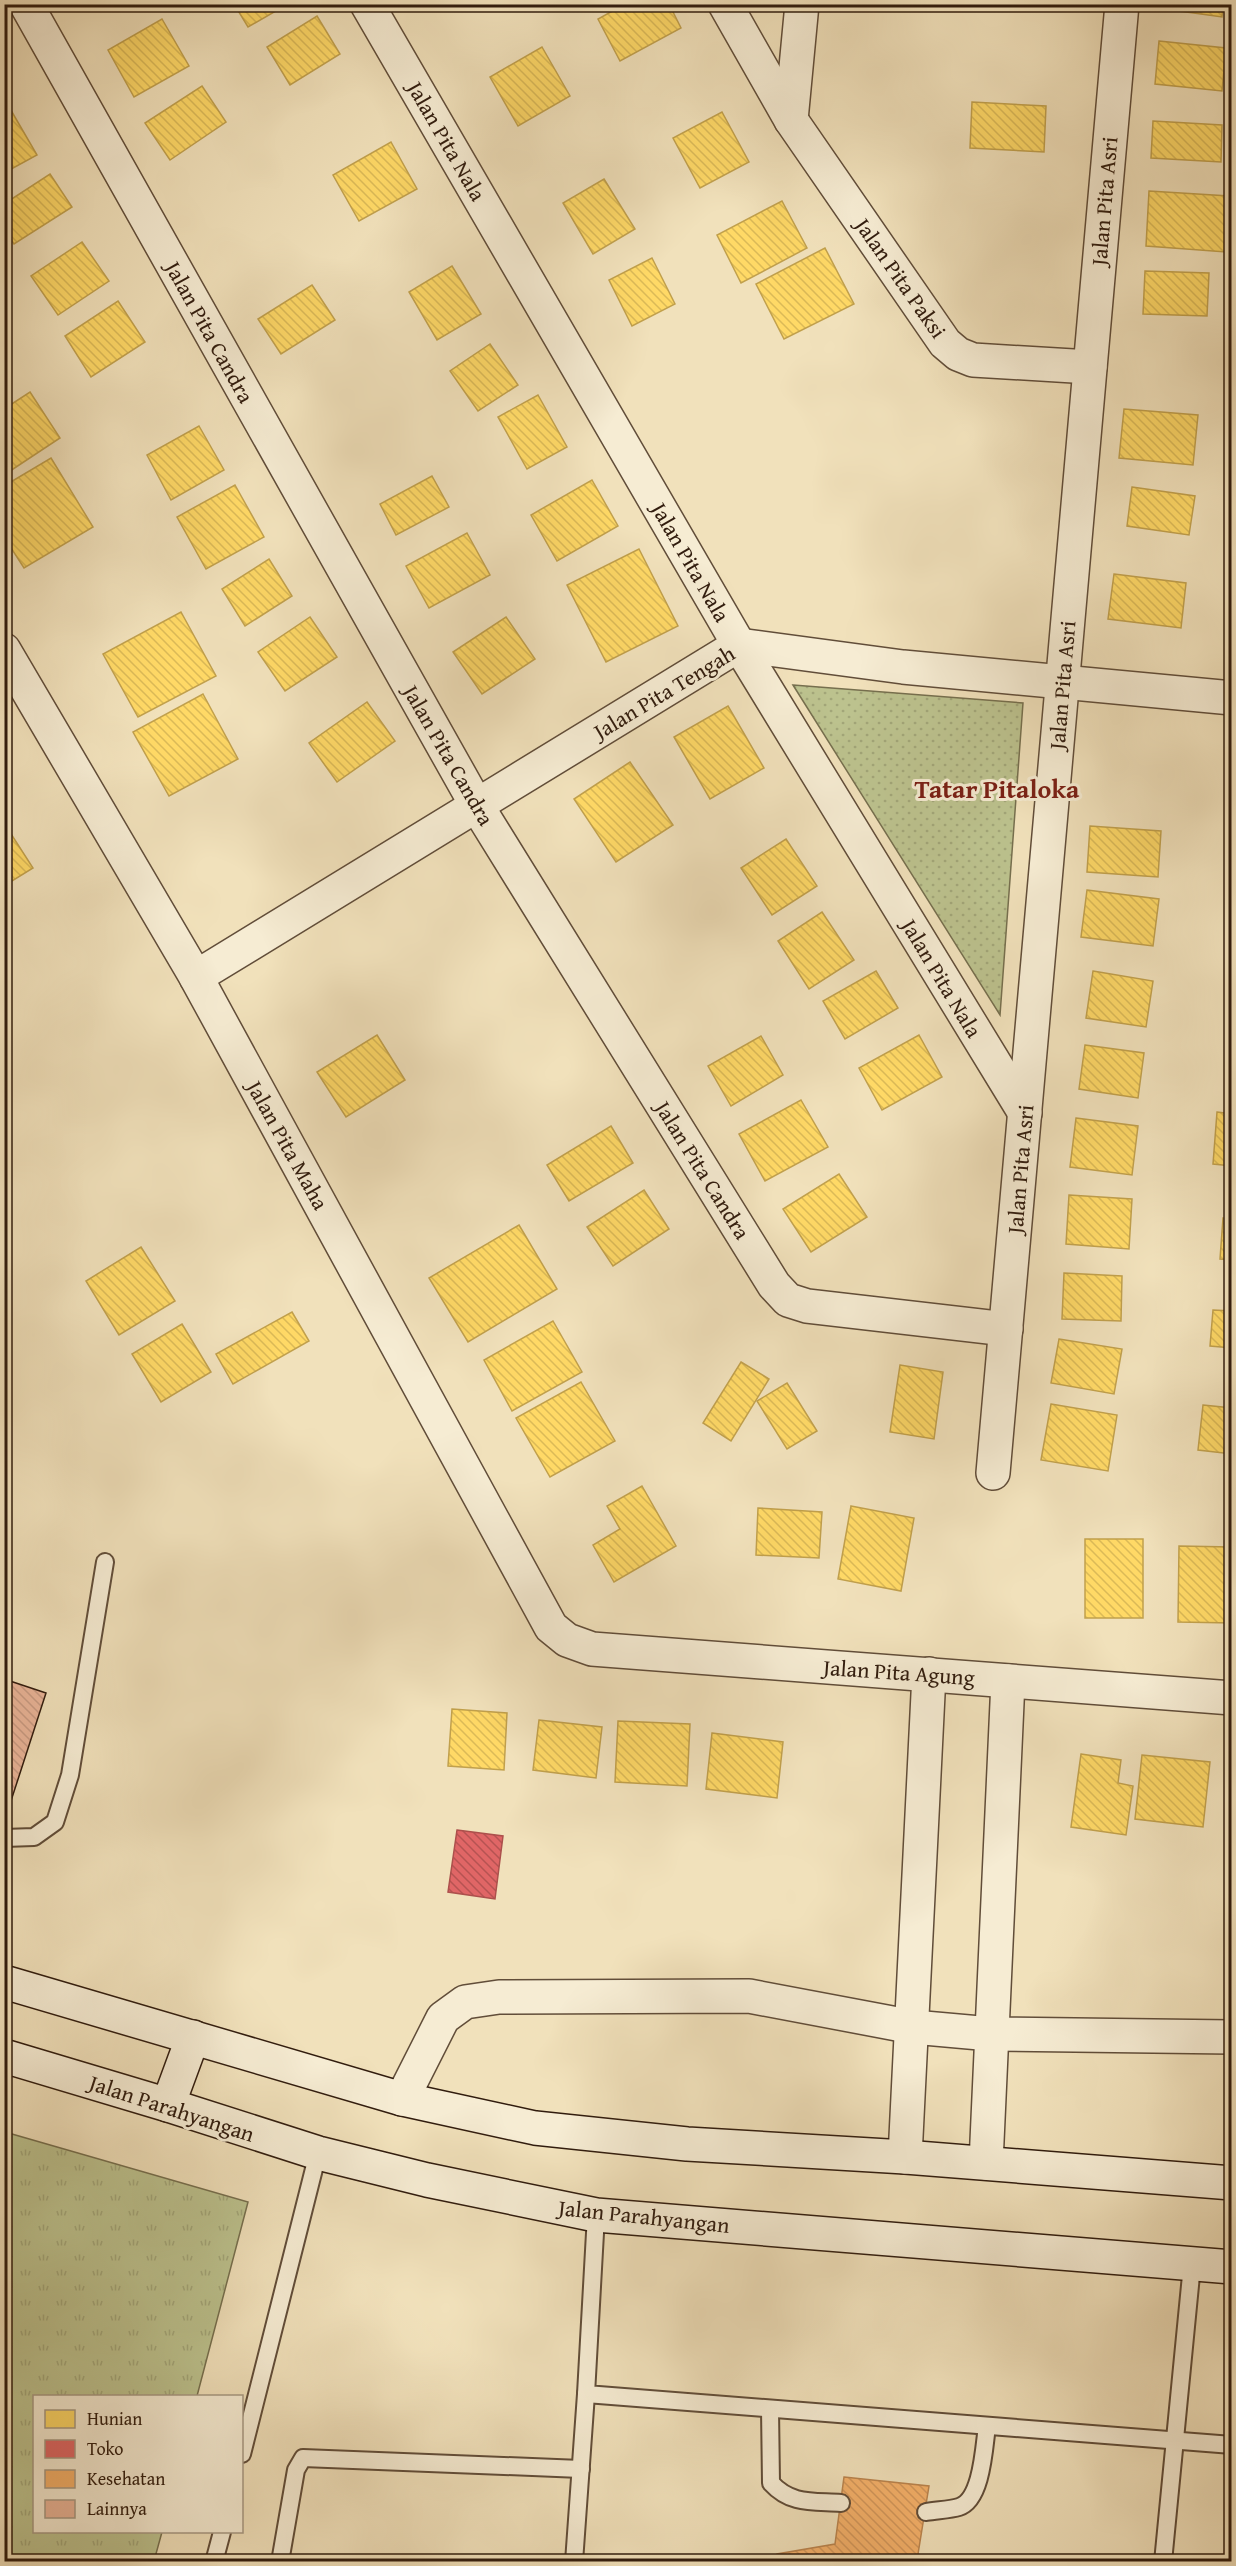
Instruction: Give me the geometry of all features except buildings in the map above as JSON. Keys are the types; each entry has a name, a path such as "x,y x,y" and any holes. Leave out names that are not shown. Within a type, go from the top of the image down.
{"street":[{"name":"Jalan Pita Candra","path":"26,4 477,806 774,1285 788,1300 807,1306 1006,1329"},
{"name":"Jalan Pita Nala","path":"368,4 739,645 1024,1113"},
{"name":"Jalan Pita Paksi","path":"725,4 791,120 945,343 958,354 973,360 1090,367"},
{"path":"791,120 802,4"},
{"name":"Jalan Pita Asri","path":"993,1473 1122,4"},
{"name":"Jalan Pita Tengah","path":"196,977 739,645 903,667 1232,698"},
{"name":"Jalan Pita Maha","path":"4,650 196,977 551,1627 567,1640"},
{"name":"Jalan Pita Agung","path":"567,1640 592,1649 1232,1698"},
{"path":"905,2157 929,1674"},
{"path":"986,2163 1008,1681"},
{"path":"4,1982 402,2099 535,2128 687,2144 905,2157 1232,2182"},
{"path":"402,2099 443,2018 465,2002 499,1997 749,1996 913,2027 991,2034 1232,2037"},
{"path":"168,2105 193,2037"},
{"name":"Jalan Parahyangan","path":"4,2056 318,2153 426,2180 596,2215 1232,2267"}],"lane":[{"path":"4,1838 34,1837 55,1822 70,1775 105,1562"},
{"path":"243,2450 318,2153"},
{"path":"574,2562 596,2215"},
{"path":"1163,2562 1192,2265"},
{"path":"586,2394 1232,2445"},
{"path":"770,2409 771,2483 783,2495 799,2500 841,2503"},
{"path":"926,2512 961,2507 973,2495 981,2472 987,2426"},
{"path":"280,2562 296,2470 303,2458 581,2469"},
{"path":"214,2562 222,2533"}],"green space":[{"path":"793,685 1023,703 1000,1015"},
{"path":"5,2132 248,2202 197,2395 33,2395 33,2533 162,2533 154,2561 5,2561"}],"district":[{"name":"Tatar Pitaloka","path":"997,789"}]}
